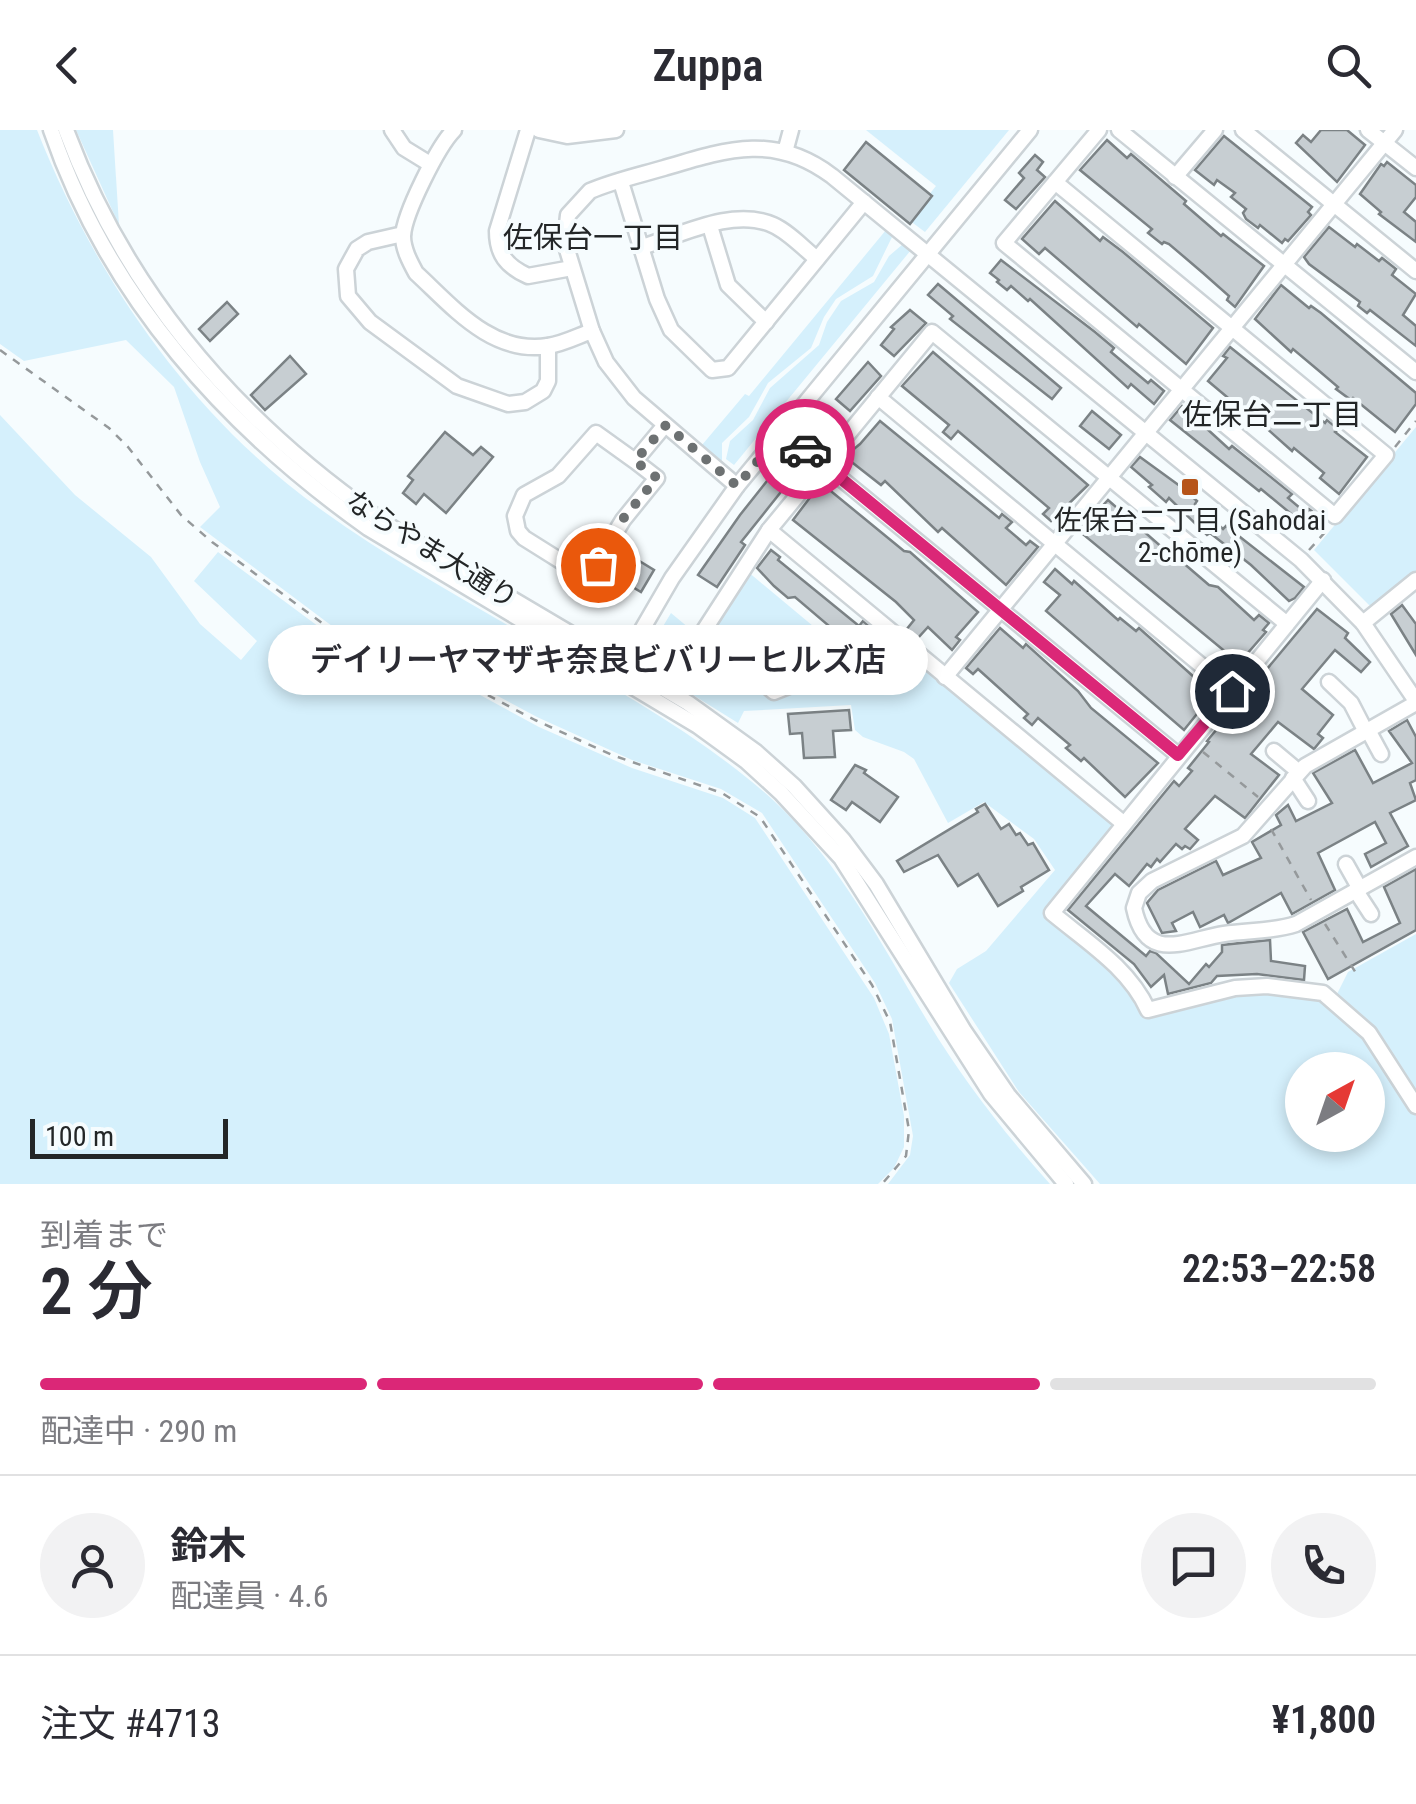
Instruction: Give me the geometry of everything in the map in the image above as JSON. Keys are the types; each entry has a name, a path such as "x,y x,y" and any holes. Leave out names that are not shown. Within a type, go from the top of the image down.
{"street":[{"name":"ならやま大通り","path":"51,130 78,196 142,307 202,385 244,428 368,528 722,726 776,768 813,805 876,884 964,1031 1008,1095 1084,1184"},
{"name":"ならやま大通り","path":"66,130 90,191 150,294 208,370 274,438 349,499 618,670 726,745 817,829 866,894 945,1027 991,1094 1066,1184"},
{"path":"392,130 404,148 430,164"},
{"path":"454,130 430,164 403,234 409,262 416,273 482,332 518,346 548,346 592,331"},
{"path":"528,130 497,231 498,248 502,258 528,276 572,268"},
{"path":"539,130 567,136 616,130"},
{"path":"785,152 791,130"},
{"path":"618,670 672,578 737,486 1030,130"},
{"path":"1055,182 1386,455 1335,516 1004,243 1055,182 1099,130"},
{"path":"1119,130 1416,372"},
{"path":"1176,177 1214,130"},
{"path":"1243,130 1416,271"},
{"path":"1368,130 1416,168"},
{"path":"945,677 1396,130"},
{"path":"737,486 634,398 616,374 592,331 565,243 568,215 590,191 730,150 757,147 785,152 818,166 1301,560 1363,623 1416,702 1296,775 1243,836 1145,886 1136,898 1136,920 1152,940 1176,946 1224,934 1281,929 1416,857"},
{"path":"621,182 656,299 672,330 712,370 728,368 864,202"},
{"path":"642,247 732,219 752,218 775,226 817,259"},
{"path":"710,226 728,285 766,322"},
{"path":"403,234 368,242 357,250 346,270 348,296 356,309 384,332 457,386 508,404 526,402 543,391 548,381 548,346"},
{"path":"902,641 774,692 703,632 769,530 932,332 1287,624"},
{"path":"878,397 1232,691"},
{"path":"635,461 666,425"},
{"path":"783,431 1178,755"},
{"path":"596,433 635,461 657,478 622,520 592,570 575,570 534,546 518,531 515,516 524,496 558,476 596,433"},
{"path":"769,530 1123,822"},
{"path":"1323,580 1052,913 1124,974 1139,991 1148,1010 1235,988 1267,986 1323,994 1369,1033 1416,1106"},
{"path":"1363,623 1416,580"},
{"path":"1329,682 1351,704 1381,754"},
{"path":"1274,751 1296,775 1308,801"},
{"path":"1346,864 1371,914"}],"path":[{"path":"0,350 109,428 128,446 181,515 212,542 342,637 402,649 535,720 612,755 722,793 760,817 872,985 890,1022 910,1130 906,1156 882,1184"},
{"path":"1386,455 1416,421"},
{"path":"1301,560 1335,516"},
{"path":"1190,741 1266,810 1318,912 1356,973"}],"shaded area":[{"path":"0,130 37,130 88,239 153,341 231,433 275,474 376,547 690,736 746,777 797,824 839,877 956,1065 1050,1184 888,1184 910,1155 913,1136 892,1019 875,983 762,813 721,789 632,760 537,717 402,645 346,635 332,626 200,527 220,507 174,387 126,340 24,361 0,344"},
{"path":"76,130 113,130 119,225"},
{"path":"866,130 1009,130 925,232 909,220 936,186"},
{"path":"886,230 893,235 873,276 836,299 811,348 768,383 749,417 722,443 722,461 702,445 745,394 749,396"},
{"path":"903,244 911,250 734,465 726,459 730,441 753,420 770,388 819,345 827,322 841,301 874,282 889,256"},
{"path":"0,415 75,495 151,557 200,624 241,660 257,641 194,581 218,552 348,645 401,652 539,727 632,768 723,798 755,818 874,998 889,1034 904,1116 904,1147 894,1168 878,1184 0,1184"},
{"path":"1416,427 1416,572 1375,605 1369,605 1314,550"},
{"path":"747,571 849,656 781,683 771,681 715,635 714,625"},
{"path":"671,613 773,698 896,650 906,652 1113,822 1114,832 1045,914 1120,976 1146,1016 1214,996 1251,991 1318,996 1362,1033 1375,1052 1285,1052 1285,1152 1385,1152 1385,1068 1416,1115 1416,1184 1100,1184 1019,1092 949,983 957,969 986,951 1055,870 1034,839 984,802 948,823 914,759 863,737 855,730 851,705 744,711 738,723 645,665 644,658"},
{"path":"1416,934 1416,1098 1375,1033 1336,996 1348,972"}],"building":[{"path":"1321,130 1347,130 1365,145 1337,182 1296,143 1303,135 1311,142"},
{"path":"1224,136 1312,207 1308,212 1311,215 1288,241 1282,243 1246,219 1246,209 1231,197 1235,193 1217,180 1214,185 1195,170"},
{"path":"1107,140 1127,158 1131,154 1221,236 1264,266 1235,307 1227,300 1229,296 1203,273 1169,244 1162,244 1148,233 1152,229 1080,170"},
{"path":"866,142 932,196 910,224 844,170"},
{"path":"1035,155 1043,162 1037,170 1045,177 1016,209 1005,200 1024,178 1019,173"},
{"path":"1387,162 1416,185 1416,197 1404,212 1416,222 1416,242 1360,194 1381,164"},
{"path":"1055,201 1213,328 1186,364 1045,248 1039,254 1022,239"},
{"path":"1329,227 1355,247 1357,244 1379,261 1382,258 1396,269 1392,275 1416,294 1403,315 1416,326 1416,346 1370,310 1367,313 1358,306 1360,302 1309,264 1304,257"},
{"path":"1001,260 1095,332 1114,348 1111,352 1148,383 1151,380 1164,391 1154,404 1131,384 1128,388 1030,299 997,282 990,273"},
{"path":"938,284 1061,388 1052,399 950,319 953,316 928,295"},
{"path":"1281,285 1321,313 1416,393 1416,404 1395,432 1336,389 1255,319"},
{"path":"227,302 238,314 210,341 199,329"},
{"path":"910,310 926,323 894,356 881,345 894,329 891,327"},
{"path":"1230,347 1325,423 1327,420 1338,429 1335,432 1367,457 1339,494 1320,478 1324,473 1246,410 1241,407 1237,412 1208,381 1227,358 1223,356"},
{"path":"933,352 1088,485 1051,521 1043,514 1049,508 958,431 951,439 943,432 949,425 902,386"},
{"path":"290,356 306,374 265,410 251,395"},
{"path":"868,362 881,376 850,411 836,399"},
{"path":"1182,406 1229,449 1232,446 1292,494 1288,498 1306,513 1309,509 1322,519 1314,529 1170,420"},
{"path":"1092,411 1121,435 1109,449 1080,426"},
{"path":"880,421 999,518 1002,514 1012,522 1006,528 1026,545 1030,541 1038,547 1006,585 942,528 938,532 885,481 881,485 844,456"},
{"path":"445,432 473,455 481,447 493,457 446,513 424,494 416,504 403,493 413,480 408,476"},
{"path":"790,452 804,463 741,542 745,545 717,587 698,575 740,515"},
{"path":"1140,457 1184,489 1223,529 1226,526 1304,587 1295,598 1289,601 1251,565 1210,533 1207,535 1169,498 1166,502 1149,487 1152,485 1131,467"},
{"path":"821,483 910,552 978,612 956,637 960,640 952,650 928,627 917,639 906,630 914,620 896,602 793,520"},
{"path":"1108,500 1254,620 1259,615 1269,623 1239,663 1079,531"},
{"path":"771,550 859,626 863,621 877,633 869,643 858,647 795,597 788,598 774,586 757,568"},
{"path":"623,551 654,570 641,592 609,573"},
{"path":"1055,569 1118,620 1136,631 1139,628 1213,694 1184,730 1046,611 1060,595 1044,582"},
{"path":"1402,605 1416,624 1416,655 1391,614"},
{"path":"1317,609 1348,633 1345,638 1370,662 1361,672 1335,650 1302,689 1333,715 1318,734 1323,738 1314,749 1278,722 1251,754 1279,775 1245,818 1215,796 1185,829 1198,840 1190,849 1176,844 1160,862 1157,859 1151,867 1147,864 1129,886 1115,874 1086,906 1146,956 1150,951 1156,953 1189,984 1222,952 1222,945 1270,940 1271,961 1305,966 1304,980 1257,974 1217,976 1211,983 1168,994 1164,975 1151,987 1134,964 1068,910 1174,781 1179,786 1192,771 1188,768 1207,741"},
{"path":"1000,628 1023,648 1026,644 1091,708 1158,763 1125,797 1084,758 1081,761 1066,748 1070,745 1038,718 1032,725 1024,718 1028,714 978,669 973,674 966,668"},
{"path":"849,710 851,730 833,731 835,757 804,758 802,733 790,734 788,714"},
{"path":"1407,720 1416,737 1416,780 1410,783 1416,800 1390,813 1408,846 1371,867 1365,854 1386,843 1375,822 1318,853 1335,890 1292,914 1281,893 1228,923 1224,915 1200,927 1193,912 1172,923 1176,931 1162,933 1147,903 1158,890 1216,861 1223,875 1261,858 1252,842 1281,825 1276,815 1288,805 1296,821 1332,803 1313,773 1355,750 1373,783 1412,763 1389,731"},
{"path":"855,765 898,797 880,822 852,802 846,810 831,800"},
{"path":"985,804 1001,829 1009,824 1028,845 1033,843 1049,870 998,906 978,874 958,886 938,855 904,872 897,861"},
{"path":"1416,869 1416,930 1328,979 1303,932 1347,909 1363,942 1400,923 1384,887"}],"way so far":[{"path":"598,565 622,520 657,478 635,461 666,425 737,486 783,431 805,449"}],"place":[{"name":"佐保台二丁目 (Sahodai 2-chōme)","path":"1190,487"},
{"name":"デイリーヤマザキ奈良ビバリーヒルズ店","path":"598,565"}],"district":[{"name":"佐保台一丁目","path":"593,238"},
{"name":"佐保台二丁目","path":"1272,415"}],"route":[{"path":"805,449 1178,755 1232,691"}]}
